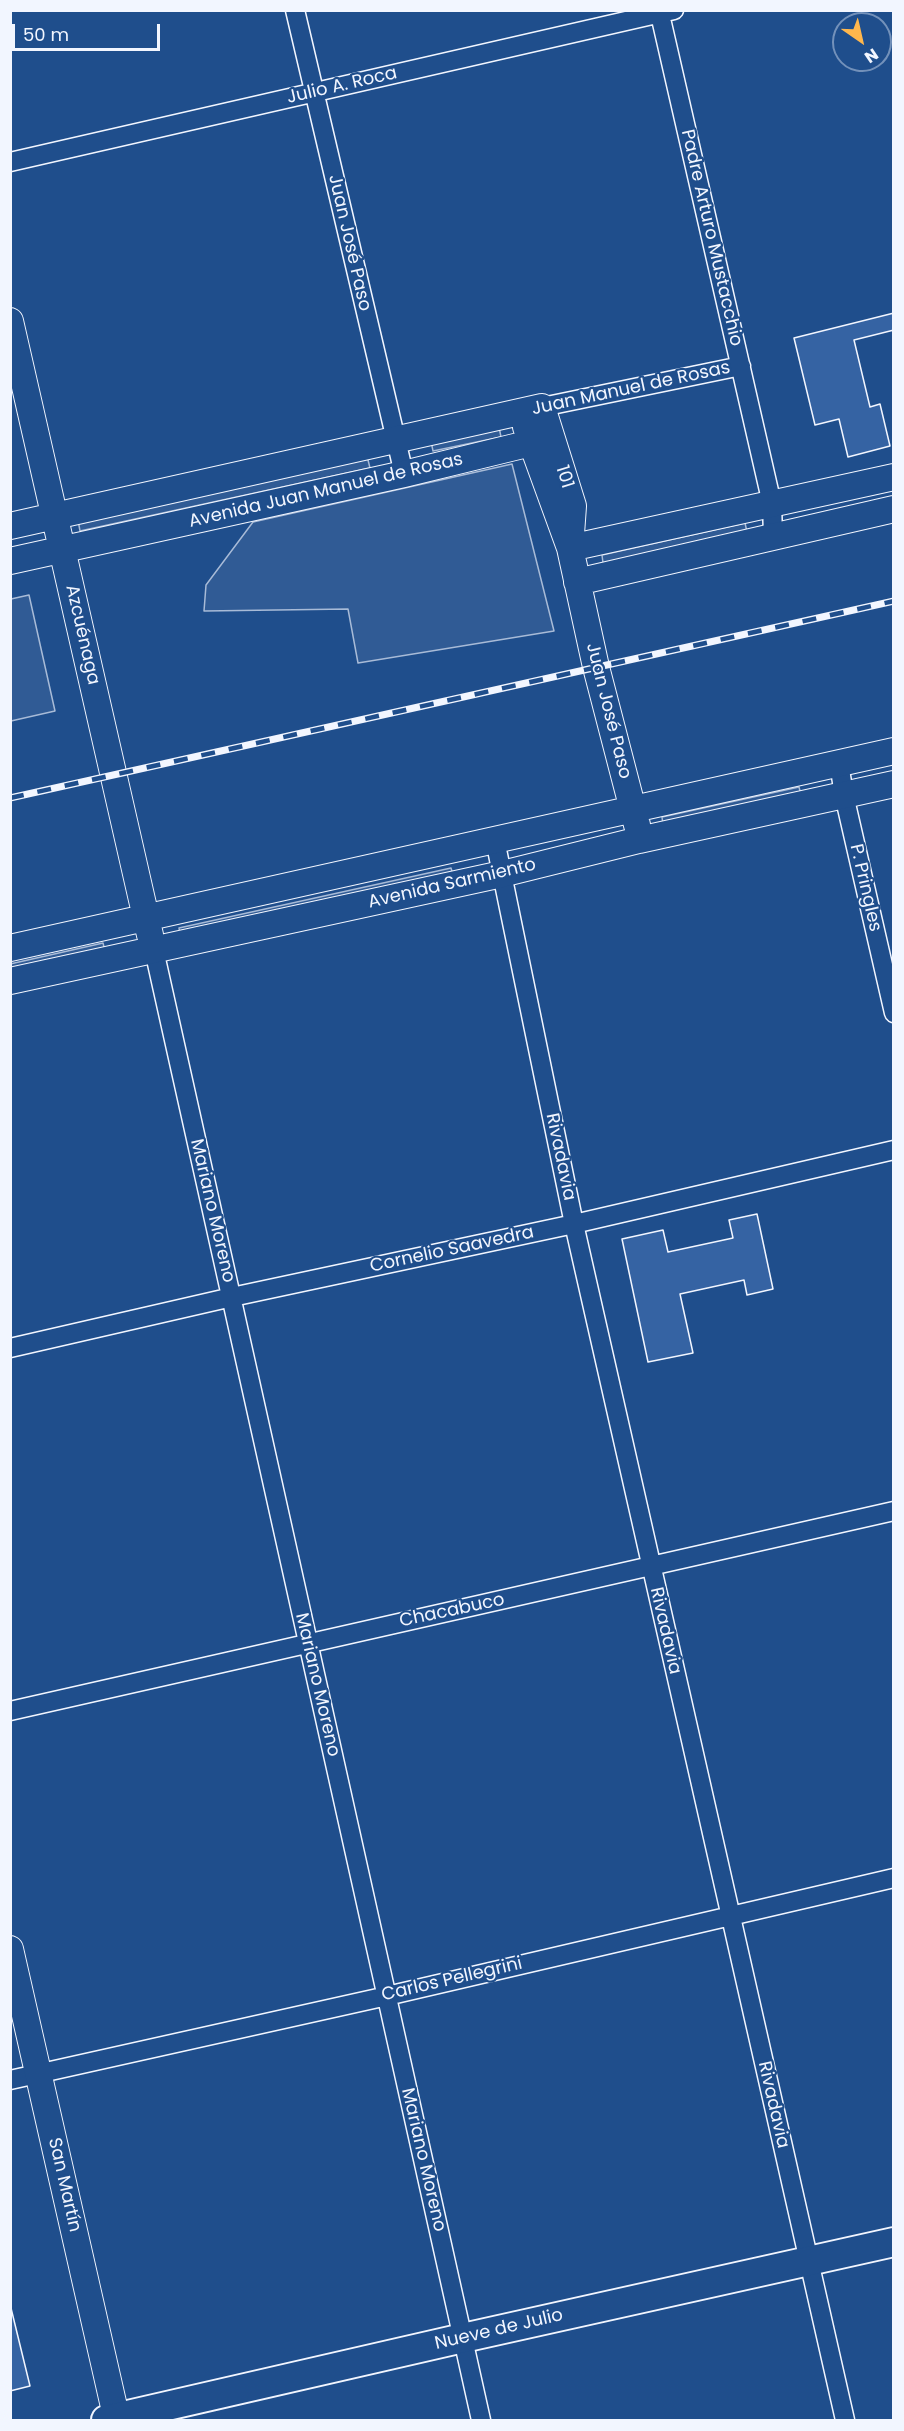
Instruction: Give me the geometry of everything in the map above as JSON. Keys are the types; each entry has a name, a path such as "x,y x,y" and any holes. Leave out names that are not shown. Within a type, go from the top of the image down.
{"main road":[{"name":"Azcuénaga","path":"10,321 154,950"},
{"name":"Avenida Juan Manuel de Rosas","path":"10,526 532,409"},
{"path":"532,409 531,443 570,548 577,582 894,509"},
{"name":"101","path":"532,409 573,506 570,548"},
{"name":"Avenida Juan Manuel de Rosas","path":"10,561 404,474 531,443"},
{"path":"570,548 894,477"},
{"name":"Juan José Paso","path":"577,582 596,667 633,807 639,840"},
{"name":"Avenida Sarmiento","path":"10,948 633,807 894,751"},
{"name":"Avenida Sarmiento","path":"10,981 502,874 639,840 894,784"},
{"name":"San Martín","path":"10,1949 113,2420"},
{"name":"Nueve de Julio","path":"113,2420 463,2338 894,2242"}],"street":[{"name":"Juan José Paso","path":"295,10 404,474"},
{"name":"Julio A. Roca","path":"10,162 664,12"},
{"name":"Padre Arturo Mustacchio","path":"664,12 772,504 773,536"},
{"name":"Juan Manuel de Rosas","path":"532,409 741,366"},
{"name":"P. Pringles","path":"839,763 844,795 894,1013"},
{"name":"Rivadavia","path":"495,840 574,1224 844,2421"},
{"name":"Mariano Moreno","path":"154,950 482,2421"},
{"name":"Cornelio Saavedra","path":"10,1348 574,1224 894,1150"},
{"name":"Chacabuco","path":"10,1711 894,1511"},
{"name":"Carlos Pellegrini","path":"10,2080 387,1996 730,1914 894,1878"}],"shaded area":[{"path":"499,427 501,437 433,451 431,441"},
{"path":"367,456 370,468 80,531 78,520"},
{"path":"512,464 554,631 358,663 348,609 204,611 206,585 253,522"},
{"path":"745,523 747,532 603,563 602,555"},
{"path":"29,595 55,711 11,721 11,599"},
{"path":"799,787 801,795 663,825 662,817"},
{"path":"451,868 453,875 180,934 179,928"},
{"path":"103,943 105,951 11,973 10,964"}],"building":[{"path":"894,313 894,330 854,340 870,407 880,404 890,446 848,457 839,419 815,425 794,338"},
{"path":"757,1214 773,1289 747,1295 744,1280 680,1294 693,1353 648,1362 622,1239 663,1230 668,1252 733,1238 729,1220"},
{"path":"10,2304 30,2386 10,2391"}],"railway":[{"path":"10,798 894,601"}]}
